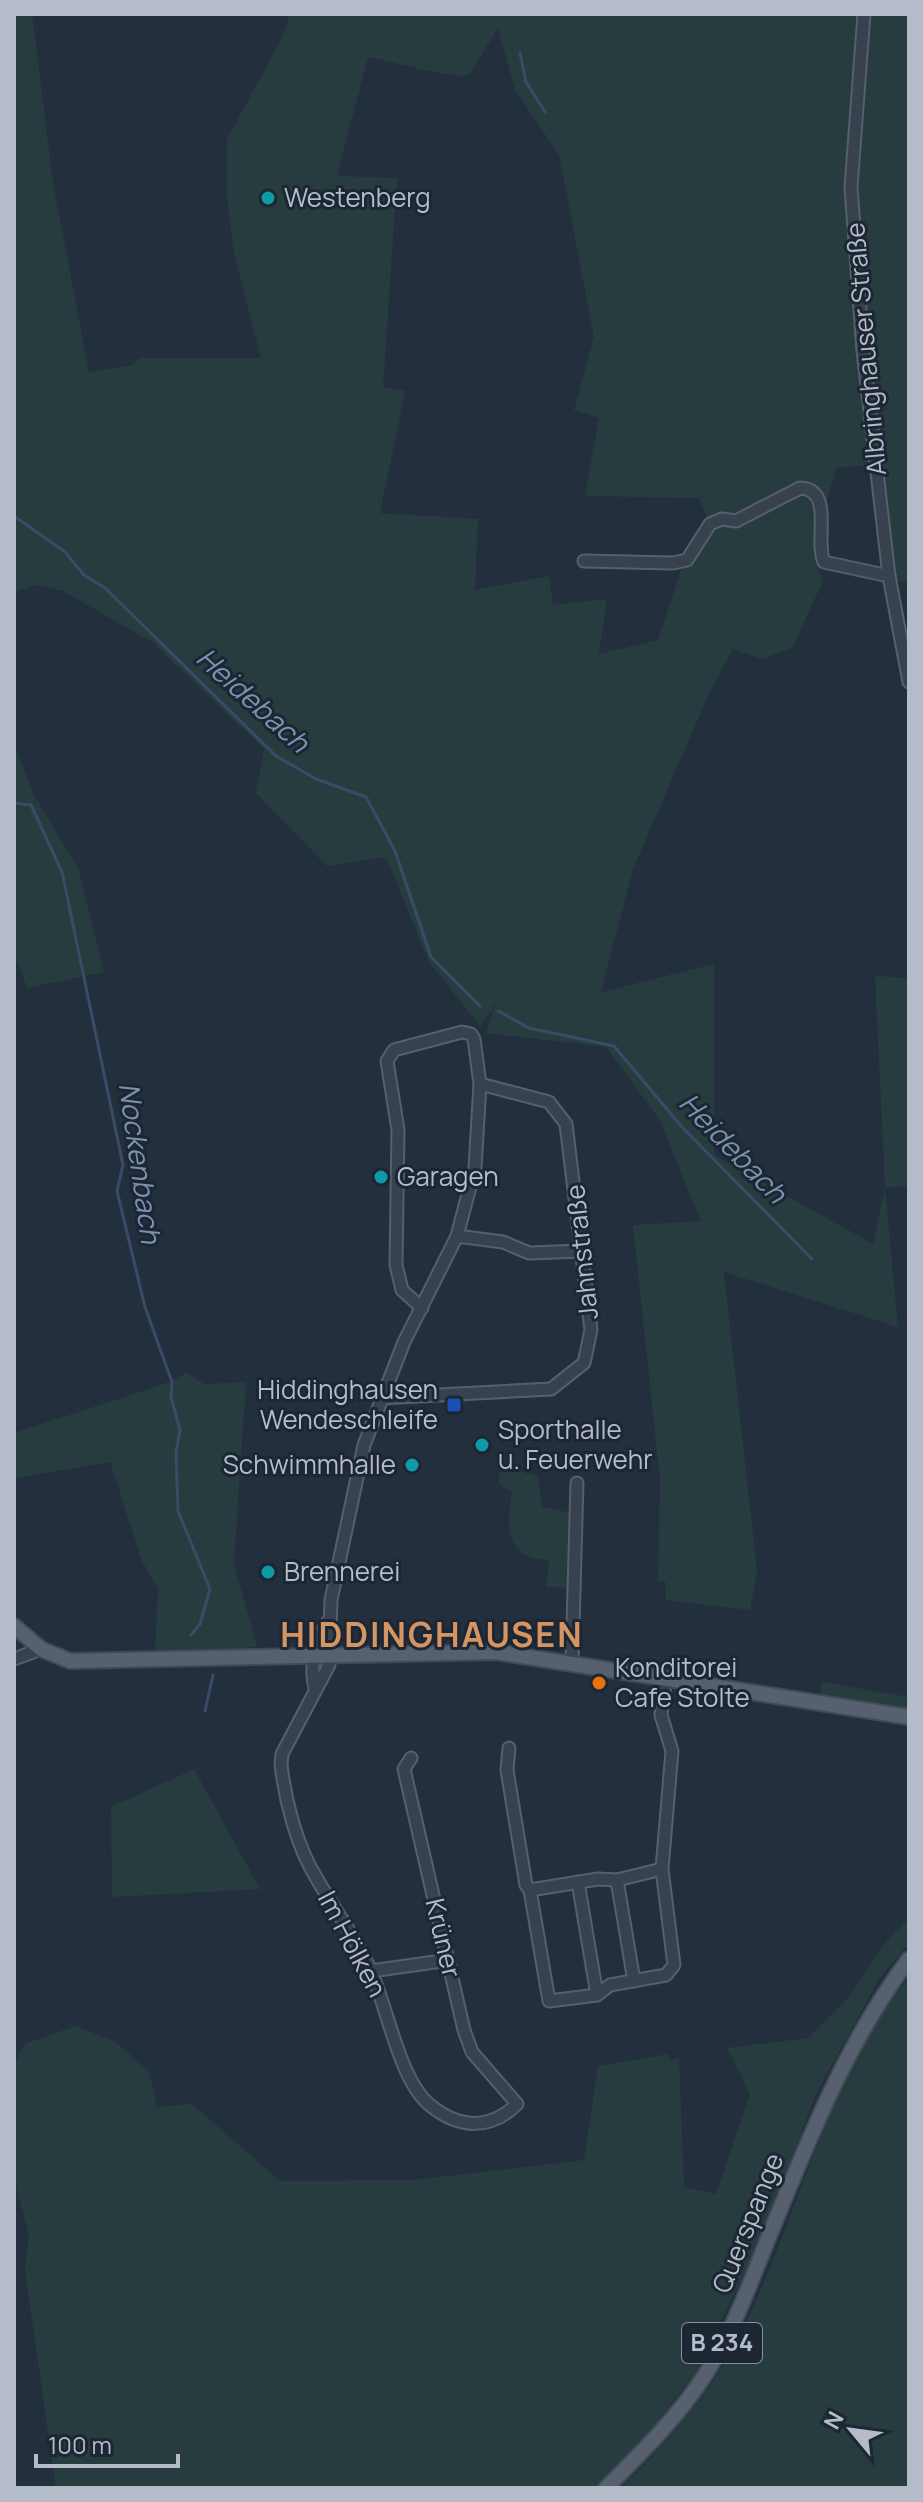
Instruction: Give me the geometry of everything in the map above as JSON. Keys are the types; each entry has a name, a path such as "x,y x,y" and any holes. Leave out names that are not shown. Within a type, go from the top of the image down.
{"main road":[{"path":"14,1626 41,1649 70,1661 471,1651 572,1662 909,1717"},
{"name":"Querspange","path":"606,2488 663,2431 703,2377 737,2315 843,2061 876,2003 909,1959"}],"street":[{"name":"Albringhauser Straße","path":"864,14 851,187 863,351 889,576 909,682"},
{"path":"584,561 673,563 687,560 710,524 722,519 736,521 800,488 809,488 818,495 821,511 820,555 824,562 889,576"},
{"path":"331,1655 328,1621 350,1497 381,1398 457,1236 475,1168 480,1084 471,1034 462,1032 389,1054 400,1156 396,1265 402,1290 422,1308"},
{"name":"Jahnstraße","path":"381,1398 551,1389 575,1374 589,1349 591,1330 571,1145 561,1112 549,1102 480,1084"},
{"path":"457,1236 503,1242 529,1253 582,1251"},
{"path":"572,1662 577,1483"},
{"path":"315,1655 320,1633 328,1621"},
{"path":"14,1659 41,1649"},
{"name":"Im Hölken","path":"315,1655 312,1676 315,1688"},
{"name":"Im Hölken","path":"331,1655 306,1713 282,1754 281,1770 296,1829 315,1877 371,1971 414,2088 430,2106 467,2124 504,2118 517,2104"},
{"path":"509,1748 507,1770 549,2001 597,1995 610,1985 666,1975 674,1965 662,1869 672,1751 661,1715 666,1677"},
{"name":"Krüner","path":"411,1758 404,1769 472,2052 517,2104"},
{"path":"530,1890 578,1882 617,1880 662,1869"},
{"path":"617,1880 634,1981"},
{"path":"578,1882 597,1995"},
{"path":"371,1971 449,1960"}],"green space":[{"path":"14,14 32,14 53,183 89,372 133,365 140,358 261,358 234,254 227,200 227,139 283,36 290,14 858,14 846,190 871,465 836,468 824,512 810,514 817,521 813,552 823,581 792,648 762,659 733,649 708,696 633,869 601,992 714,964 714,1155 873,1244 885,1187 875,976 909,978 909,1186 885,1188 898,1327 724,1272 757,1571 750,1610 666,1600 665,1581 658,1581 660,1479 633,1225 701,1221 659,1119 606,1047 486,1033 495,1005 493,1003 493,1009 480,1026 429,962 386,857 327,866 256,793 264,749 152,642 63,591 35,585 14,592","holes":["498,28 515,90 559,155 594,337 574,410 599,418 585,496 699,498 709,521 694,556 681,570 658,640 599,654 607,599 553,605 549,576 475,590 478,519 380,513 405,391 383,387 397,178 337,176 368,57 435,72 469,75"]},
{"path":"869,14 909,14 909,582 894,581 861,281 857,193"},
{"path":"14,743 33,793 78,868 104,972 27,988 14,953"},
{"path":"187,1373 204,1384 246,1382 234,1563 257,1647 155,1654 158,1589 142,1561 110,1462 14,1478 14,1433 164,1384"},
{"path":"511,1468 538,1477 542,1507 572,1513 571,1588 546,1587 549,1560 524,1554 512,1539 509,1517 512,1492 499,1484 499,1473"},
{"path":"822,1682 909,1697 909,1709 820,1695"},
{"path":"194,1769 260,1889 112,1897 111,1807"},
{"path":"909,1918 909,1943 879,1979 815,2096 764,2233 696,2372 630,2458 598,2488 56,2488 25,2270 29,2234 14,2180 14,2064 25,2044 76,2026 116,2042 149,2072 157,2107 192,2104 280,2181 413,2180 584,2160 598,2066 668,2054 670,2060 679,2058 684,2187 716,2194 750,2094 727,2048 808,2038 847,1999 884,1944"},
{"path":"909,1977 909,2488 620,2488 681,2424 731,2351 754,2305 831,2111 853,2064 879,2019"}],"waterway":[{"path":"520,53 526,82 545,112"},
{"name":"Heidebach","path":"14,516 65,552 84,575 105,588 276,756 316,779 366,797 395,851 431,957 480,1006"},
{"name":"Nockenbach","path":"14,803 31,805 62,872 123,1165 117,1191 145,1307 172,1382 171,1397 180,1430 176,1452 178,1511 210,1589 200,1624 191,1635"},
{"name":"Heidebach","path":"498,1011 529,1028 614,1046 681,1126 812,1259"},
{"name":"Nockenbach","path":"205,1711 213,1675"}],"place":[{"name":"Westenberg","path":"268,198"},
{"name":"Garagen","path":"381,1177"},
{"name":"Hiddinghausen Wendeschleife","path":"454,1405"},
{"name":"Sporthalle u. Feuerwehr","path":"482,1445"},
{"name":"Schwimmhalle","path":"412,1465"},
{"name":"Brennerei","path":"268,1572"},
{"name":"Konditorei Cafe Stolte","path":"599,1683"}],"district":[{"name":"HIDDINGHAUSEN","path":"432,1635"}]}
